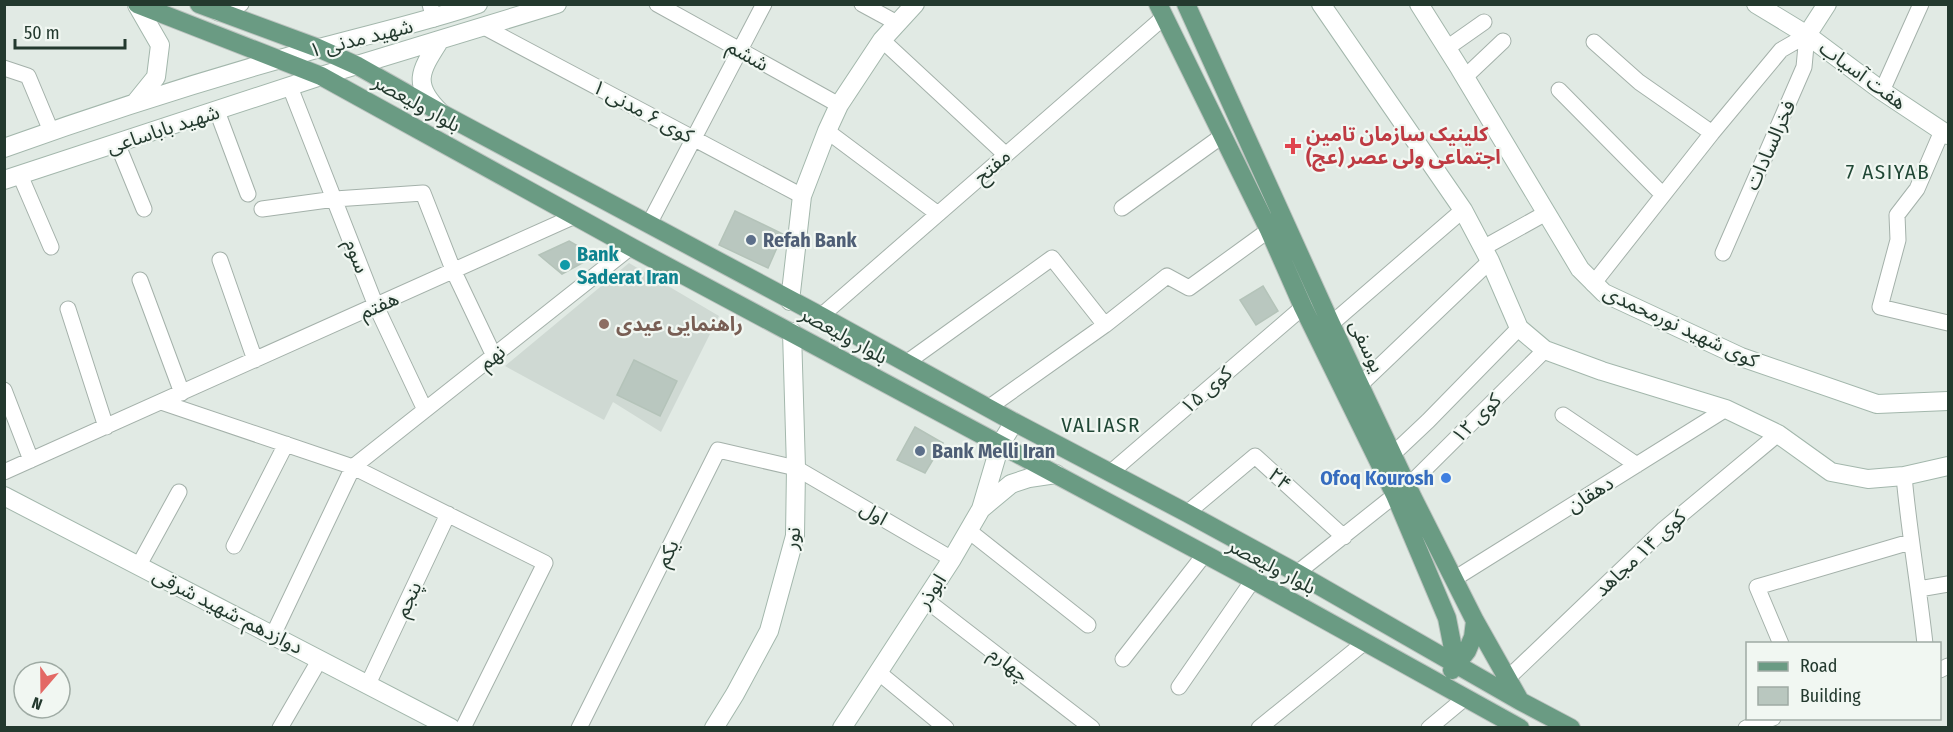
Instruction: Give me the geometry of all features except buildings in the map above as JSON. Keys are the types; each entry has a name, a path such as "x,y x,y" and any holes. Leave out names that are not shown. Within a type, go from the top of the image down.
{"main road":[{"name":"بلوار ولیعصر","path":"137,4 321,76 631,247 1253,580 1520,728"},
{"name":"بلوار ولیعصر","path":"199,4 218,13 318,48 358,66 988,408 1298,573 1571,728"},
{"name":"یوسفی","path":"1186,4 1331,324 1393,454 1402,491 1447,618 1456,664"},
{"name":"یوسفی","path":"1161,11 1269,230 1303,307 1402,491 1454,579 1520,701"},
{"path":"1222,136 1240,126"},
{"path":"790,301 792,332"},
{"path":"1444,685 1456,664 1467,651 1473,637 1475,621"}],"street":[{"path":"135,103 156,77 160,45 137,4"},
{"path":"218,13 241,4"},
{"name":"شهید مدنی ۱","path":"278,60 432,12 478,4"},
{"name":"شهید مدنی ۱","path":"321,76 557,4"},
{"name":"ششم","path":"657,4 838,105"},
{"path":"649,224 764,4"},
{"path":"862,4 897,23"},
{"path":"790,301 802,196 838,105 882,40 915,4"},
{"path":"1321,4 1463,210 1487,255 1519,328 1545,350 1602,371 1726,409 1778,434 1831,472 1868,479 1904,476 1948,466"},
{"name":"کوی شهید نورمحمدی","path":"1419,4 1580,269 1604,293 1741,357 1877,404 1948,401"},
{"path":"1593,284 1781,50 1807,35 1756,4"},
{"name":"هفت آسیاب","path":"1827,4 1807,35 1882,91 1945,133"},
{"path":"1882,91 1921,4"},
{"name":"مفتح","path":"821,316 1006,154 1161,11"},
{"path":"1447,48 1484,22"},
{"name":"کوی ۶ مدنی ۱","path":"484,27 802,196"},
{"name":"فخرالسادات","path":"1723,253 1804,67 1807,35"},
{"path":"440,40 426,61 420,76 425,95 443,114"},
{"path":"882,40 1006,154"},
{"path":"1465,77 1503,41"},
{"path":"1594,42 1639,82 1712,134"},
{"name":"شهید باباساعی","path":"4,148 135,103 278,60"},
{"path":"4,68 28,76 51,131"},
{"name":"شهید باباساعی","path":"12,178 321,76"},
{"name":"سوم","path":"290,87 376,306 425,410"},
{"path":"1559,90 1663,195"},
{"path":"217,111 248,194"},
{"path":"827,132 938,214"},
{"path":"1945,133 1917,189 1897,215 1898,240 1880,307 1948,322"},
{"path":"1122,208 1222,136"},
{"path":"117,143 144,209"},
{"path":"12,178 51,247"},
{"path":"262,208 335,199 423,193 454,272 494,356"},
{"path":"1331,324 1463,210"},
{"path":"1360,385 1487,255 1546,213"},
{"name":"هفتم","path":"4,472 575,216"},
{"path":"988,408 1105,325 1167,276 1189,288 1269,230"},
{"name":"نهم","path":"354,467 631,247"},
{"path":"906,363 1052,258 1105,325"},
{"path":"220,260 255,360"},
{"path":"140,280 182,393"},
{"name":"کوی ۱۵","path":"1110,473 1303,307"},
{"path":"68,309 106,427"},
{"path":"1393,454 1428,422 1519,328"},
{"name":"نور","path":"714,728 769,631 795,536 796,468 792,332"},
{"name":"کوی ۱۲","path":"1298,573 1402,491 1545,350"},
{"path":"4,390 31,460"},
{"path":"161,402 354,467 545,563 463,728"},
{"name":"دهقان","path":"1454,579 1726,409"},
{"path":"1563,415 1637,465"},
{"name":"ابوذر","path":"842,728 969,531 981,509 1000,445 1014,422"},
{"name":"کوی ۱۴ مجاهد","path":"1508,679 1664,529 1778,434"},
{"path":"234,546 286,444"},
{"name":"یکم","path":"579,728 718,450 796,468"},
{"name":"۲۴","path":"1187,513 1255,456 1344,537"},
{"path":"273,635 354,467"},
{"name":"اول","path":"796,468 952,559"},
{"path":"981,509 1011,484 1029,478 1056,474"},
{"path":"1904,476 1910,542 1919,589 1925,642"},
{"path":"139,565 179,492"},
{"name":"دوازدهم-شهید شرقی","path":"4,496 451,728"},
{"name":"پنجم","path":"368,684 448,514"},
{"path":"969,531 1088,625"},
{"path":"1780,642 1757,587 1910,542"},
{"path":"1123,659 1204,555"},
{"path":"1179,687 1253,580"},
{"path":"1919,589 1948,584"},
{"name":"چهارم","path":"926,600 1092,728"},
{"path":"1259,728 1365,642"},
{"path":"280,728 320,659"},
{"path":"879,672 946,728"},
{"path":"1429,728 1465,698"},
{"path":"1490,711 1500,728"},
{"path":"1746,728 1768,720"}],"shaded area":[{"name":"راهنمایی عیدی","path":"629,263 719,316 661,432 613,402 604,420 505,366"}],"place":[{"name":"کلینیک سازمان تامین اجتماعی ولی عصر (عج)","path":"1293,146"},
{"name":"Refah Bank","path":"751,240"},
{"name":"Bank Saderat Iran","path":"565,265"},
{"name":"راهنمایی عیدی","path":"604,324"},
{"name":"Bank Melli Iran","path":"920,451"},
{"name":"Ofoq Kourosh","path":"1446,478"}],"district":[{"name":"7 ASIYAB","path":"1888,172"},
{"name":"VALIASR","path":"1101,425"}]}
